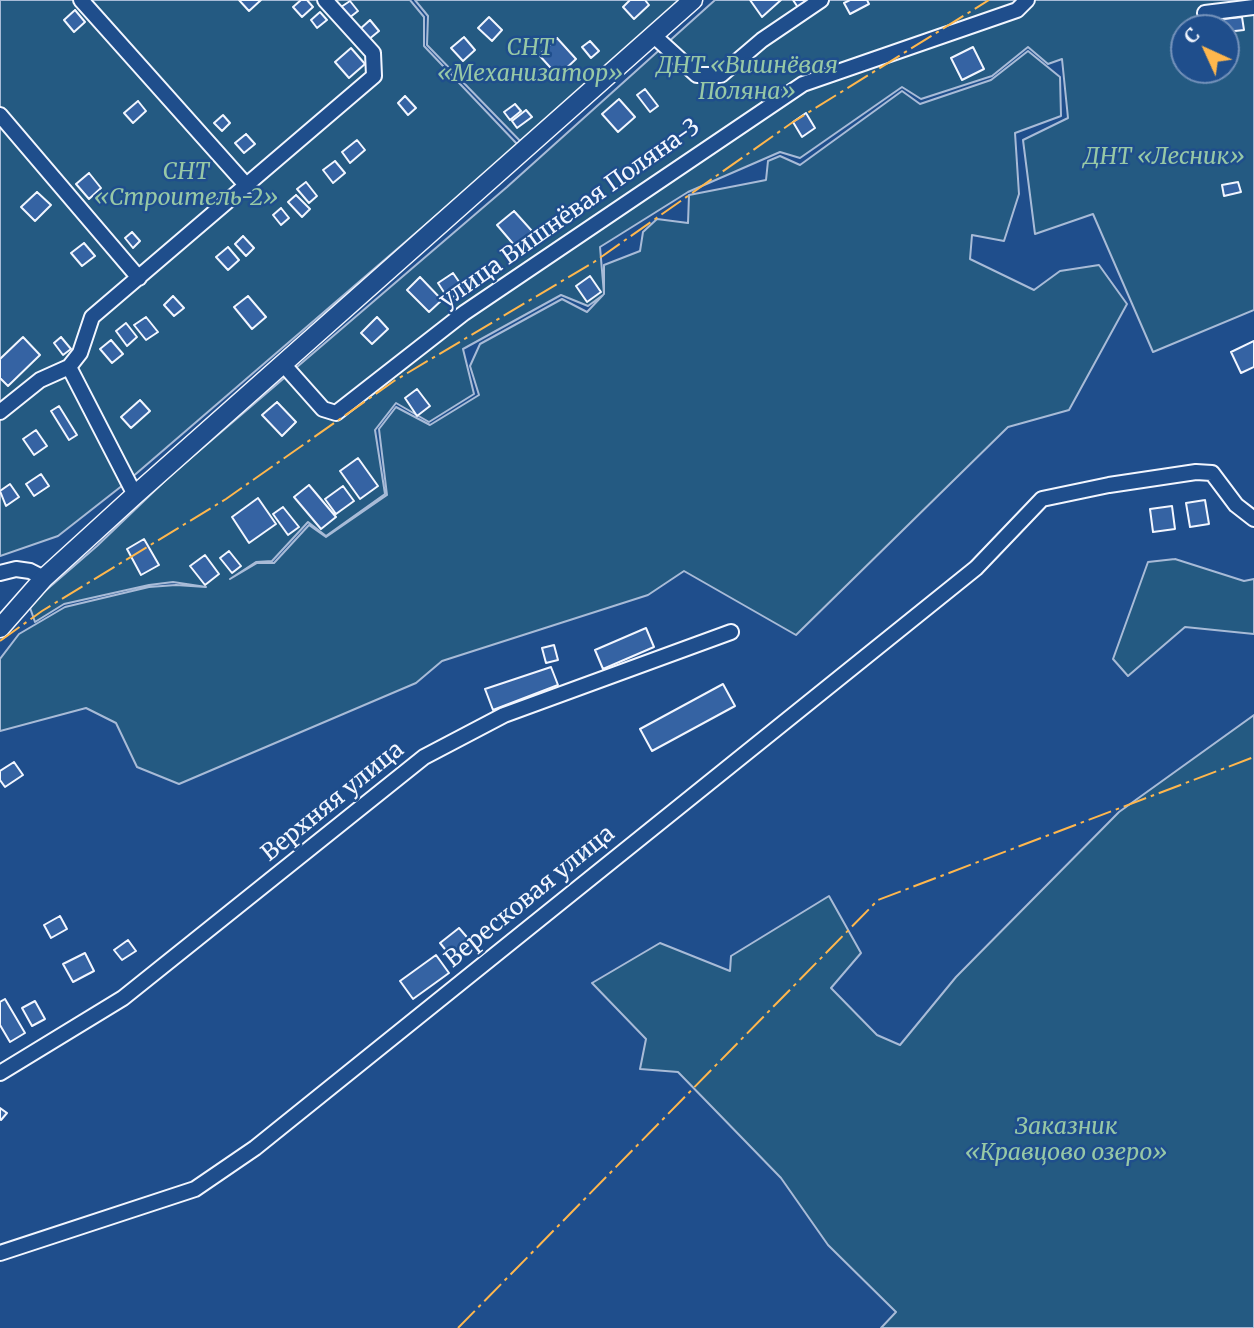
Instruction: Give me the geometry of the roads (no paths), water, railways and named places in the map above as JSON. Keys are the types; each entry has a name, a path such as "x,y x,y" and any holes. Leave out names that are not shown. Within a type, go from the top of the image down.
{"main road":[{"path":"0,628 44,578 135,495 693,0"}],"street":[{"path":"81,0 247,186"},
{"path":"0,412 40,380 69,367 80,353 92,317 374,76 373,53 325,0"},
{"path":"653,35 697,75 721,75 762,40 821,0"},
{"name":"улица Вишнёвая Поляна-3","path":"283,364 323,409 336,413 464,313 803,84 1017,10 1027,0"},
{"path":"1205,13 1254,7"},
{"path":"0,115 139,278"},
{"path":"69,367 135,495"},
{"name":"Вересковая улица","path":"0,1253 195,1189 255,1148 976,568 1042,499 1109,485 1212,472 1236,505 1254,519"},
{"path":"0,573 16,569 30,571 44,578"},
{"name":"Верхняя улица","path":"0,1073 123,998 424,757 504,715 731,632"}],"park label":[{"name":"СНТ «Механизатор»","path":"530,61"},
{"name":"ДНТ «Вишнёвая Поляна»","path":"747,79"},
{"name":"ДНТ «Лесник»","path":"1164,157"},
{"name":"СНТ «Строитель-2»","path":"186,185"},
{"name":"Заказник «Кравцово озеро»","path":"1066,1140"}]}
